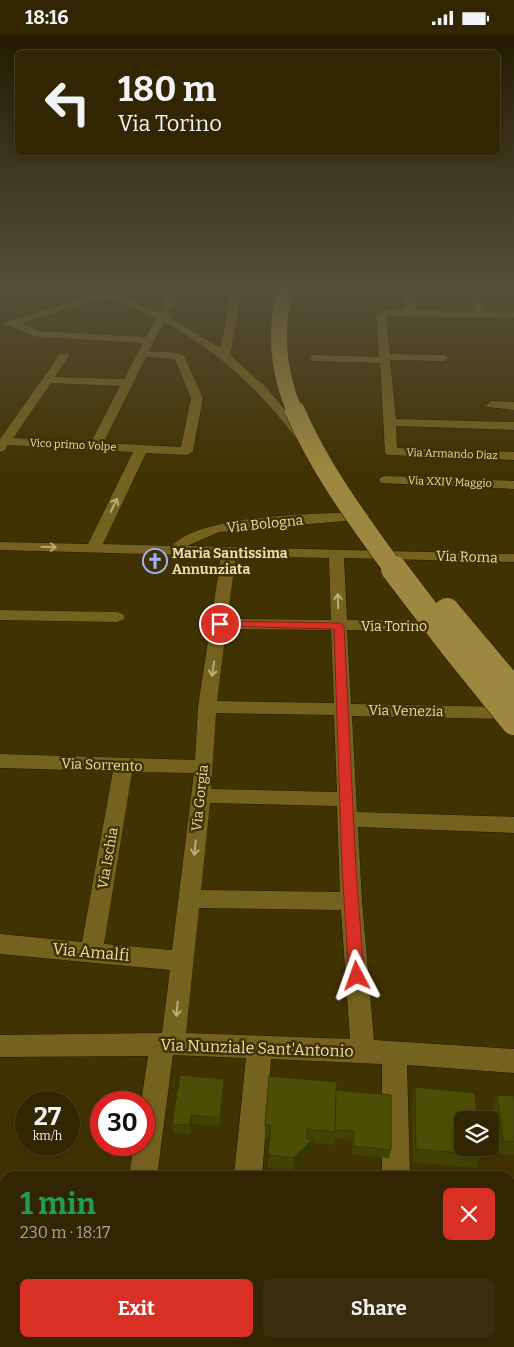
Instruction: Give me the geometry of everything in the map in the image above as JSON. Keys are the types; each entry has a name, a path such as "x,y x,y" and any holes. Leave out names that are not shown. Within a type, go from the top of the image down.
{"highway":[{"path":"280,348 287,391 303,428 320,460 405,587 514,722"},
{"path":"294,348 301,381 313,413 330,448 397,546 450,616 514,691"}],"street":[{"path":"95,446 145,348"},
{"path":"213,348 254,382 289,422 514,711"},
{"path":"224,356 226,348"},
{"path":"384,348 390,422 514,426"},
{"name":"Vico primo Volpe","path":"3,445 95,446 187,451 197,398 179,356 142,354"},
{"path":"3,445 64,356"},
{"path":"314,358 444,358"},
{"path":"48,380 127,383"},
{"path":"492,405 514,406"},
{"name":"Via Armando Diaz","path":"390,422 391,452 514,456"},
{"name":"Vico primo Volpe","path":"93,549 141,449"},
{"name":"Via XXIV Maggio","path":"386,479 514,485"},
{"name":"Via Bologna","path":"174,551 184,541 216,528 291,520 362,516"},
{"name":"Via Roma","path":"2,550 229,551 514,558"},
{"name":"Via Gorgia","path":"144,1171 182,961 204,767 207,707 229,551"},
{"path":"336,554 351,901 363,1051"},
{"path":"0,615 117,617"},
{"name":"Via Torino","path":"220,624 447,626"},
{"name":"Via Venezia","path":"207,707 514,711"},
{"name":"Via Sorrento","path":"0,761 204,767"},
{"name":"Via Ischia","path":"92,951 123,766"},
{"path":"201,796 346,799"},
{"path":"347,819 514,825"},
{"path":"190,899 351,901"},
{"name":"Via Amalfi","path":"0,944 92,951 182,961"},
{"name":"Via Nunziale Sant'Antonio","path":"0,1046 168,1044 363,1051 514,1061"},
{"path":"248,1171 259,1048"},
{"path":"394,1053 396,1171"}],"building":[{"path":"180,1075 224,1079 220,1118 191,1115 190,1125 172,1124"},
{"path":"269,1076 337,1082 335,1132 307,1129 306,1139 313,1139 293,1158 268,1155 271,1126 265,1125"},
{"path":"415,1087 475,1093 476,1111 454,1111 454,1153 416,1149"},
{"path":"336,1090 391,1095 391,1150 353,1146 354,1131 335,1130"},
{"path":"497,1095 514,1096 514,1142 503,1141"}],"place":[{"name":"Maria Santissima Annunziata","path":"155,561"}],"route":[{"path":"220,624 339,626 349,868 357,976"}]}
